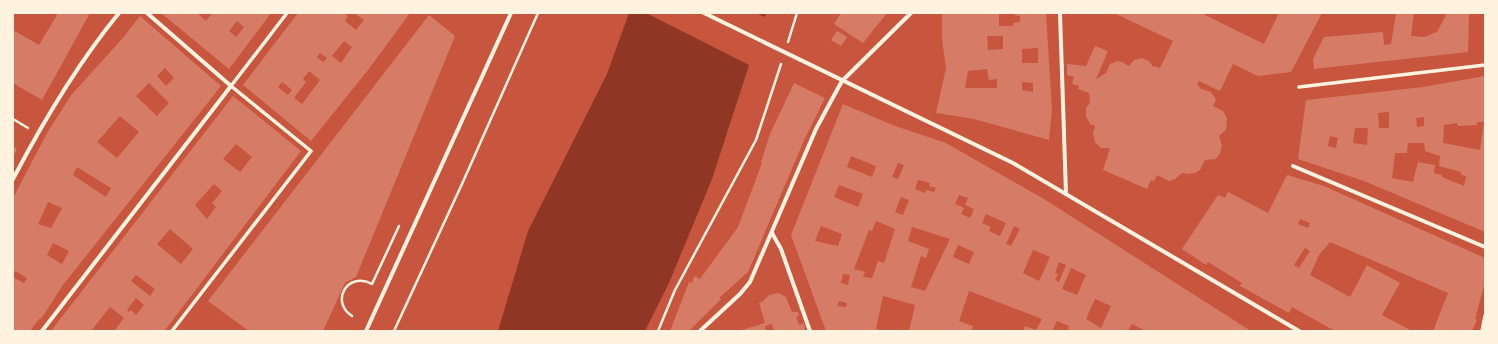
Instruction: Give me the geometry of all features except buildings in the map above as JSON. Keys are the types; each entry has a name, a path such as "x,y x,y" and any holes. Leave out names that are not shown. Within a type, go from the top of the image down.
{"street":[{"path":"13,179 37,133 76,69 119,13"},
{"path":"147,13 231,86 311,151 172,331"},
{"path":"42,331 287,13"},
{"path":"366,331 511,13"},
{"path":"704,13 1013,163 1299,331"},
{"path":"700,331 745,288 754,274 816,129 842,81 911,13"},
{"path":"1060,13 1066,194"},
{"path":"1299,87 1485,65"},
{"path":"1293,166 1485,246"},
{"path":"772,232 781,249 810,331"},
{"path":"1482,331 1485,316"}],"path":[{"path":"394,331 538,13"},
{"path":"787,43 797,13"},
{"path":"658,331 674,290 756,140 783,58"},
{"path":"13,119 37,133"},
{"path":"352,316 342,305 344,291 347,286 356,280 362,280 372,284"}],"shaded area":[{"path":"629,13 766,13 712,179 669,283 645,331 498,331 528,231 607,74"}],"pier":[{"path":"646,13 756,13 767,18 751,66"}]}
